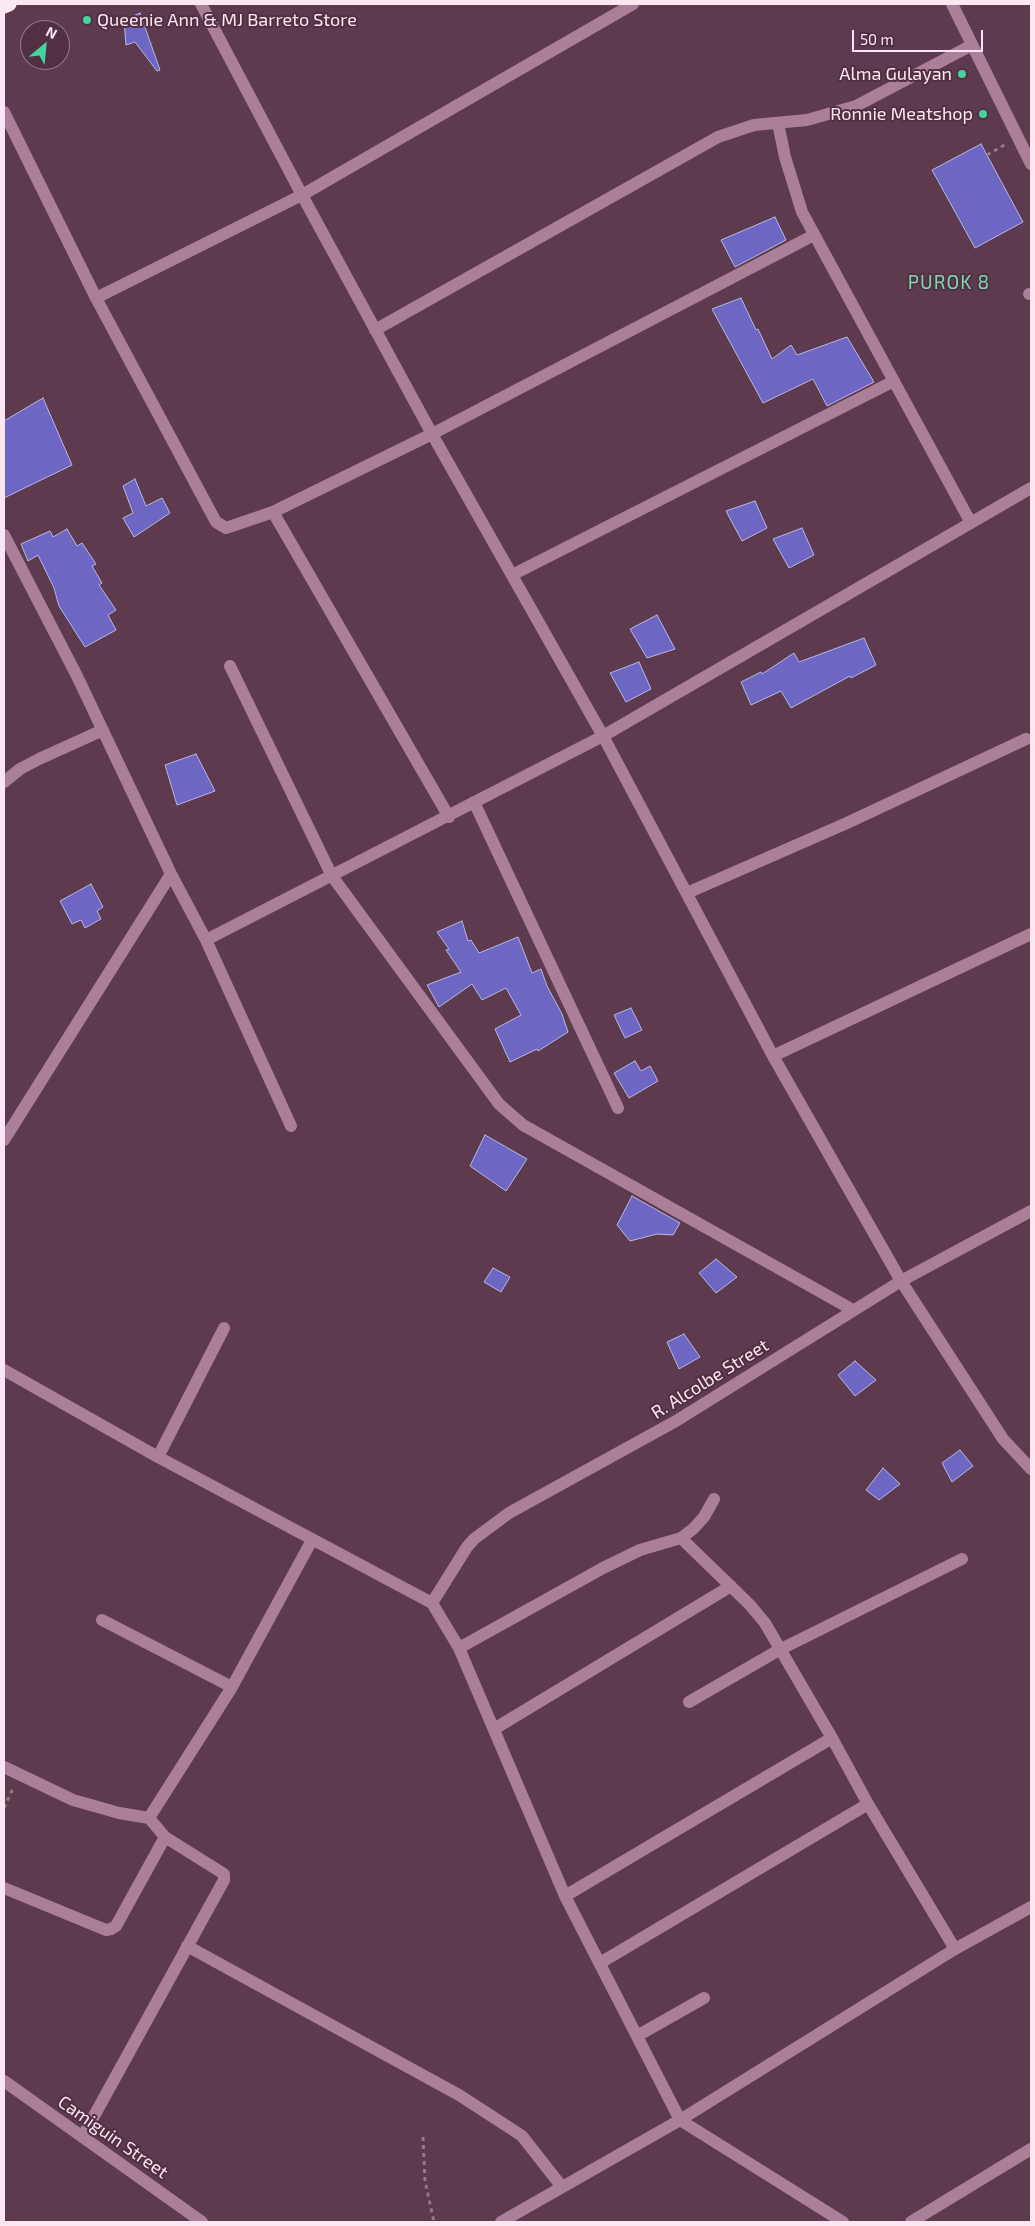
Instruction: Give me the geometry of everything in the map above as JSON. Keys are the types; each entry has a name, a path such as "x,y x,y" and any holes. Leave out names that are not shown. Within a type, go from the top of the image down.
{"highway":[{"path":"4,6 9,4"}],"street":[{"path":"201,4 432,434 603,736 773,1056 901,1281 1003,1439 1031,1469"},
{"path":"96,298 302,195 633,4"},
{"path":"952,4 1031,164"},
{"path":"376,330 718,137 754,125 808,120 856,106 972,45"},
{"path":"4,112 96,298 216,522 226,528 273,512 432,434 814,235"},
{"path":"778,123 792,186 802,212 971,523"},
{"path":"512,575 894,380"},
{"path":"206,940 450,817 474,802 603,736 1031,488"},
{"path":"273,512 450,817"},
{"path":"4,535 78,676 171,874 206,940 291,1126"},
{"path":"230,666 332,876 499,1104 523,1125 854,1310"},
{"path":"4,781 39,759 103,730"},
{"path":"687,893 847,824 1030,741"},
{"path":"474,802 618,1108"},
{"path":"4,1140 171,874"},
{"path":"773,1056 1031,934"},
{"name":"R. Alcolbe Street","path":"432,1603 467,1547 474,1539 509,1513 676,1421 901,1281 1031,1211"},
{"path":"158,1457 224,1328"},
{"path":"4,1370 158,1457 432,1603 459,1648 565,1896 680,2120 842,2222"},
{"path":"459,1648 603,1568 640,1550 680,1538 694,1529 704,1517 714,1499"},
{"path":"680,1538 731,1586 765,1623 868,1804 956,1949"},
{"path":"149,1818 232,1687 312,1540"},
{"path":"689,1702 779,1650 962,1559"},
{"path":"494,1729 731,1586"},
{"path":"102,1620 232,1687"},
{"path":"565,1896 832,1738"},
{"path":"4,1767 73,1800 119,1813 149,1818 165,1837 224,1874 224,1880 83,2136"},
{"path":"600,1963 868,1804"},
{"path":"4,1888 106,1930 111,1929 116,1926 165,1837"},
{"path":"501,2222 680,2120 956,1949 1031,1908"},
{"path":"187,1946 459,2095 522,2136 562,2187"},
{"path":"638,2036 704,1998"},
{"name":"Camiguin Street","path":"4,2081 202,2222"},
{"path":"911,2222 1031,2149"}],"path":[{"path":"986,155 1018,137"},
{"path":"4,1808 19,1774"},
{"path":"423,2137 425,2182 434,2222"}],"building":[{"path":"140,13 160,70 157,71 135,42 126,45 124,20"},
{"path":"981,144 1023,222 975,248 932,170"},
{"path":"775,217 786,240 735,267 721,240"},
{"path":"741,298 772,359 791,345 797,355 847,337 874,382 827,406 813,379 763,403 712,309"},
{"path":"43,398 72,465 4,498 4,421"},
{"path":"135,479 146,506 162,498 170,513 134,537 123,518 133,513 123,486"},
{"path":"755,501 767,528 742,541 726,511"},
{"path":"802,528 814,555 789,568 773,539"},
{"path":"67,529 77,546 82,543 96,564 92,566 102,583 99,585 116,610 108,615 116,630 85,647 59,606 54,588 38,555 28,561 21,544 50,531 53,537"},
{"path":"657,615 675,649 647,658 630,629"},
{"path":"864,638 876,665 851,678 850,676 791,708 781,691 751,705 741,682 761,672 762,674 794,653 799,662"},
{"path":"639,662 651,689 626,702 610,673"},
{"path":"196,754 215,791 177,805 165,765"},
{"path":"91,884 103,907 97,911 101,919 85,928 81,920 72,924 60,901"},
{"path":"462,921 468,941 471,940 479,953 518,937 532,973 541,969 547,986 562,1014 568,1032 538,1051 537,1049 510,1062 495,1029 521,1015 506,988 482,1000 472,984 439,1007 427,985 461,972 446,950 449,949 437,932"},
{"path":"631,1008 642,1030 625,1038 614,1015"},
{"path":"635,1061 641,1071 650,1066 658,1081 629,1098 614,1073"},
{"path":"485,1135 527,1159 506,1191 470,1166"},
{"path":"632,1196 680,1223 673,1235 657,1234 630,1241 617,1225"},
{"path":"716,1259 737,1277 716,1293 699,1273"},
{"path":"493,1268 510,1277 501,1292 484,1282"},
{"path":"684,1334 700,1357 679,1369 667,1342"},
{"path":"855,1361 876,1380 855,1396 838,1375"},
{"path":"960,1450 973,1466 952,1482 942,1463"},
{"path":"883,1468 900,1484 879,1500 866,1490"}],"place":[{"name":"Queenie Ann & MJ Barreto Store","path":"87,20"},
{"name":"Alma Gulayan","path":"962,74"},
{"name":"Ronnie Meatshop","path":"983,114"}],"district":[{"name":"PUROK 8","path":"949,283"}]}
